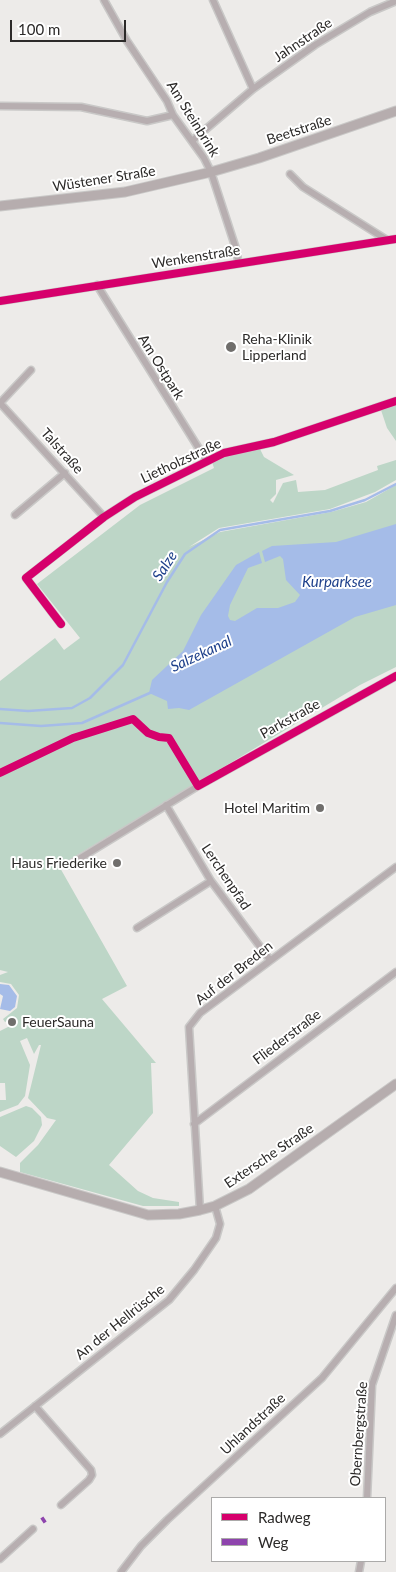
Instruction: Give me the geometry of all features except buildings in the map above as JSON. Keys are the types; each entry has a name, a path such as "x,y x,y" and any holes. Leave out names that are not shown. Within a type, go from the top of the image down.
{"main road":[{"name":"Beetstraße","path":"211,172 259,158 396,111"},
{"name":"Wüstener Straße","path":"0,206 125,192 211,172"},
{"name":"Extersche Straße","path":"0,1172 148,1215 179,1214 200,1210 215,1206 249,1189 396,1084"}],"street":[{"name":"Am Steinbrink","path":"104,0 127,41 167,101 173,115 211,172 237,252 238,262"},
{"path":"212,0 253,89"},
{"name":"Jahnstraße","path":"192,141 253,89 315,45 370,12 396,1"},
{"path":"0,106 81,106 146,121 173,115"},
{"path":"290,174 303,187 387,240"},
{"name":"Wenkenstraße","path":"0,301 238,262 396,239"},
{"name":"Am Ostpark","path":"97,285 206,460"},
{"name":"Talstraße","path":"31,370 1,403 104,517"},
{"name":"Lietholzstraße","path":"62,624 26,578 104,517 135,497 206,460 224,453 280,439 396,402"},
{"path":"15,515 64,473"},
{"name":"Parkstraße","path":"69,865 166,805 289,734 396,676"},
{"name":"Lerchenpfad","path":"166,805 211,881 270,960"},
{"name":"Auf der Breden","path":"200,1210 189,1027 200,1013 396,867"},
{"path":"137,928 211,881"},
{"name":"Fliederstraße","path":"194,1124 396,972"},
{"name":"An der Hellrüsche","path":"0,1434 169,1300 194,1270 216,1238 220,1224 215,1206"},
{"name":"Uhlandstraße","path":"121,1572 141,1546 167,1520 322,1378 396,1288"},
{"name":"Obernbergstraße","path":"367,1497 372,1385 388,1332 396,1314"},
{"path":"388,1332 396,1335"},
{"path":"35,1406 91,1470 92,1475 89,1480 60,1505"},
{"path":"0,1559 33,1529"}],"green space":[{"path":"396,405 396,441 387,428 381,410"},
{"path":"259,447 264,457 294,475 276,480 276,494 270,500 273,503 283,483 296,480 298,492 325,490 378,470 377,466 396,460 396,480 375,492 330,509 219,528 189,547 220,532 331,512 366,502 396,485 396,667 360,685 59,866 127,986 102,999 156,1063 151,1063 153,1113 109,1165 138,1191 153,1198 179,1202 179,1206 143,1206 20,1172 20,1163 38,1145 56,1120 47,1118 28,1098 41,1045 39,1045 34,1054 27,1038 20,1041 30,1065 25,1096 18,1105 0,1112 0,1100 6,1100 5,1083 0,1083 0,1031 16,1023 14,1018 5,1022 3,1019 17,1008 19,995 11,984 0,982 0,975 8,972 0,970 0,681 55,638 64,650 80,638 37,584 140,505 214,468 212,462 235,453"},
{"path":"26,1106 32,1108 41,1117 42,1125 34,1141 16,1157 0,1146 0,1117"}],"water":[{"name":"Kurparksee","path":"396,524 396,605 355,617 189,710 179,708 168,709 167,701 149,693 152,680 183,651 201,615 236,565 259,552 262,563 248,568 230,605 228,616 230,620 235,621 257,608 278,608 295,602 300,595 286,580 283,559 280,556 265,562 262,551 272,546 336,542"},
{"path":"0,984 9,985 17,996 15,1007 10,1011 0,1009 3,996 0,994"}],"waterway":[{"name":"Salze","path":"0,709 28,711 72,708 90,698 123,665 167,582 185,554 220,530 330,511 365,500 396,484"},
{"name":"Salzekanal","path":"0,723 41,726 82,723 152,692"}],"cycle path":[{"path":"0,301 396,239"},
{"path":"61,624 26,578 104,517 135,497 224,453 274,442 396,401"},
{"path":"0,773 73,738 133,719 148,733 169,738 198,786 396,676"}],"place":[{"name":"Reha-Klinik Lipperland","path":"231,347"},
{"name":"Hotel Maritim","path":"320,808"},
{"name":"Haus Friederike","path":"117,863"},
{"name":"FeuerSauna","path":"12,1022"}]}
